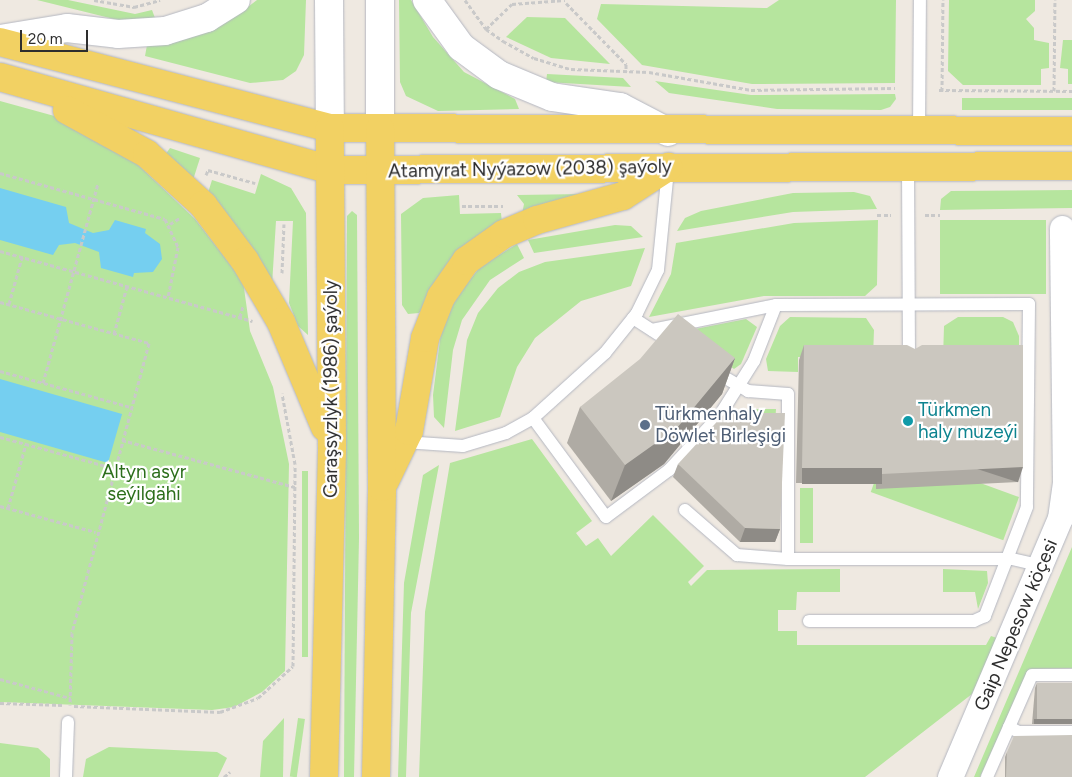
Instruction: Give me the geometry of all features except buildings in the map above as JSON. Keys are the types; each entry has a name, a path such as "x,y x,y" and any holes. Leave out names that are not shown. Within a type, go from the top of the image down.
{"main road":[{"path":"0,38 67,28 118,34 165,31 207,18 236,0"},
{"name":"Garaşsyzlyk (1986) şaýoly","path":"324,777 332,446 329,0"},
{"path":"376,777 382,487 379,171 380,0"},
{"path":"427,0 461,47 499,75 552,97 620,107 668,132"},
{"name":"Atamyrat Nyýazow (2038) şaýoly","path":"0,42 330,128 668,132 1072,131"},
{"path":"0,78 117,134 147,154 203,205 245,261 281,322 302,363 332,446"},
{"name":"Atamyrat Nyýazow (2038) şaýoly","path":"0,78 330,170 1072,166"},
{"path":"382,487 404,442 413,418 425,338 441,297 466,261 504,234 623,196 668,167"}],"street":[{"name":"Gaip Nepesow köçesi","path":"950,777 1043,566 1060,518 1065,482 1062,228"}],"lane":[{"path":"919,132 920,0"},
{"path":"908,166 908,356"},
{"path":"404,442 482,442 533,418 605,353 633,318 661,258 659,225 668,167"},
{"path":"652,330 776,305 1029,304 1029,496 1009,559 981,620 808,621"},
{"path":"533,418 606,518 686,454 739,388 776,305"},
{"path":"633,318 668,341"},
{"path":"700,362 739,388 759,394 788,394 788,559"},
{"path":"685,510 737,556 788,559 1009,559 1043,566"},
{"path":"987,777 1032,675 1072,675"},
{"path":"66,777 68,722"},
{"path":"1009,727 1019,732 1072,732"}],"path":[{"path":"94,0 134,6 160,0"},
{"path":"465,0 486,28 548,63 626,71 752,90 895,88"},
{"path":"943,0 940,90 1072,91"},
{"path":"1054,91 1055,0"},
{"path":"486,28 512,2 565,2 626,64 626,71"},
{"path":"214,172 255,183"},
{"path":"0,173 163,218 170,224 179,255 168,297"},
{"path":"43,383 98,184"},
{"path":"462,206 503,206"},
{"path":"282,266 284,224"},
{"path":"0,251 254,321 257,328"},
{"path":"8,304 22,257"},
{"path":"114,334 127,286"},
{"path":"0,302 149,343 96,532 98,539 72,633 70,705"},
{"path":"0,371 131,407"},
{"path":"0,703 220,712 258,698 293,666 295,487 292,440 279,384"},
{"path":"0,437 114,468"},
{"path":"122,440 295,487"},
{"path":"8,508 26,444"},
{"path":"0,506 96,532"},
{"path":"0,679 70,698"},
{"path":"224,777 230,772"}],"green space":[{"path":"37,0 68,0 135,14 152,10 155,18 122,21"},
{"path":"257,0 306,0 304,55 296,71 283,80 250,83 145,56 147,45 244,10"},
{"path":"399,0 411,0 433,37 464,72 515,99 519,109 438,111 406,96 400,82"},
{"path":"779,0 896,0 895,83 752,84 642,65 597,19 601,4 767,8"},
{"path":"949,0 1035,0 1035,11 1026,19 1034,28 1034,40 1049,43 1049,68 1041,69 1041,85 963,85 948,71"},
{"path":"527,17 565,18 610,64 551,58 506,37"},
{"path":"1063,40 1072,40 1072,84 1068,84 1068,69 1060,68"},
{"path":"547,74 623,78 631,87 546,82"},
{"path":"655,81 751,95 895,94 896,99 890,107 881,110 777,109 669,93"},
{"path":"962,98 1072,98 1072,110 962,110"},
{"name":"Altyn asyr seýilgähi","path":"0,101 58,117 132,159 195,219 243,281 250,331 273,387 289,464 285,671 262,692 234,707 212,710 0,702"},
{"path":"170,148 200,158 193,180 165,155"},
{"path":"261,174 291,188 306,213 308,335 298,326 289,303 293,221 276,221 272,285 207,196 212,180 255,194"},
{"path":"1072,190 1072,208 940,210 941,199 951,191"},
{"path":"854,192 870,196 877,209 793,212 677,231 685,218 701,211 793,193"},
{"path":"584,194 522,214 524,204 517,195"},
{"path":"459,195 460,214 501,213 502,223 419,313 408,314 402,305 401,214 423,198"},
{"path":"352,211 357,215 359,538 354,777 344,777 347,216"},
{"path":"878,220 877,285 865,296 764,296 649,317 671,274 676,243 794,223"},
{"path":"940,220 1046,220 1046,294 940,294"},
{"path":"615,225 631,226 643,237 534,253 528,240"},
{"path":"517,244 524,258 490,280 462,320 453,350 444,428 434,417 433,395 441,332 452,303 480,267"},
{"path":"645,248 631,286 581,301 535,338 517,367 500,417 455,431 467,340 478,313 498,288 519,272 545,262"},
{"path":"790,317 866,318 874,330 873,357 798,357 798,372 768,371 766,359 780,326"},
{"path":"958,317 1003,317 1013,322 1019,336 1019,358 943,358 944,326"},
{"path":"746,319 757,327 741,364 734,369 685,331"},
{"path":"740,409 776,409 775,425 727,425"},
{"path":"532,439 592,521 576,533 586,546 598,538 611,556 653,515 704,566 688,582 691,586 707,570 840,569 840,592 797,592 796,610 778,610 778,631 797,631 797,645 986,645 991,636 997,638 972,694 865,777 419,777 425,612 450,463"},
{"path":"887,449 1019,497 1003,540 871,492"},
{"path":"439,465 411,613 406,777 398,777 404,583 423,475"},
{"path":"302,471 308,471 308,657 302,657"},
{"path":"800,488 813,488 813,543 800,543"},
{"path":"1072,547 1072,668 1029,669 980,777 974,777"},
{"path":"943,569 987,571 988,583 978,609 975,592 943,592"},
{"path":"284,718 283,777 260,777 263,741"},
{"path":"298,718 305,719 297,777 290,776"},
{"path":"0,743 38,748 50,759 50,777 0,777"},
{"path":"109,747 217,752 227,758 218,777 83,777 86,759"}],"water":[{"path":"0,188 66,207 69,223 93,233 109,230 115,220 146,229 145,233 160,244 162,259 153,272 134,273 133,277 101,268 99,252 75,243 59,245 53,255 0,240"},
{"path":"0,379 122,414 108,463 0,432"}],"place":[{"name":"Türkmen haly muzeýi","path":"908,421"},
{"name":"Türkmenhaly Döwlet Birleşigi","path":"645,425"}]}
